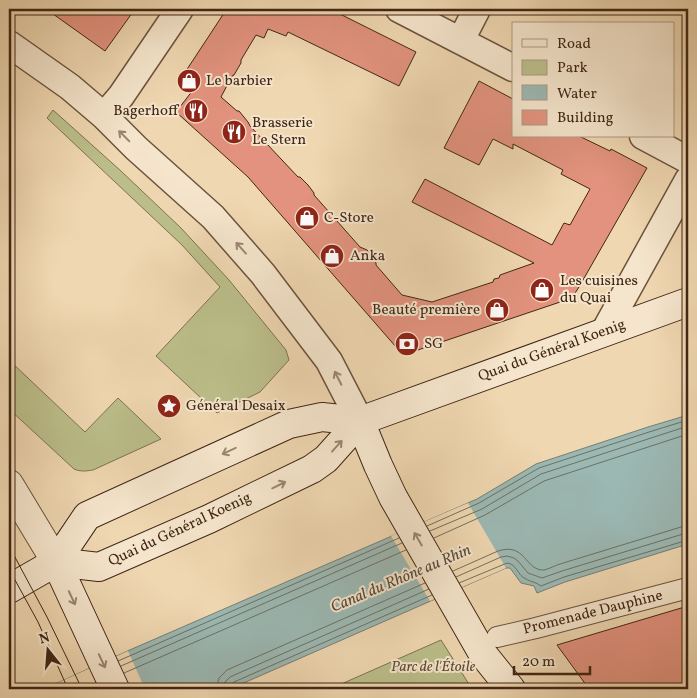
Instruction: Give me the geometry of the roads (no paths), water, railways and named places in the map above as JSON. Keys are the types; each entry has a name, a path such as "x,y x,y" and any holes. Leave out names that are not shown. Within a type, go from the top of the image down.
{"main road":[{"name":"Quai du Général Koenig","path":"360,421 326,459 312,469 209,518 99,567 56,562 87,516 289,424 322,417 360,421 688,302"},
{"path":"360,421 393,497 483,654 511,689"},
{"path":"9,484 56,562 114,689"},
{"path":"9,589 56,562"}],"street":[{"path":"104,116 122,96 180,9"},
{"path":"399,9 512,67"},
{"path":"461,40 478,9"},
{"path":"9,44 70,88 104,116 136,148 213,217 263,274 329,361 360,421"},
{"path":"647,138 688,160"},
{"path":"604,332 688,180"},
{"name":"Promenade Dauphine","path":"497,637 688,588"}],"water":[{"name":"Canal du Rhône au Rhin","path":"688,415 688,544 565,582 537,593 534,586 521,583 510,568 506,568 230,689 44,689 477,499 536,464"}],"tram line":[{"path":"9,546 47,617 82,689"},
{"path":"9,569 38,622 68,689"}],"place":[{"name":"Le barbier","path":"189,81"},
{"name":"Bagerhoff","path":"196,111"},
{"name":"Brasserie Le Stern","path":"234,132"},
{"name":"C-Store","path":"307,218"},
{"name":"Anka","path":"332,256"},
{"name":"Les cuisines du Quai","path":"542,290"},
{"name":"Beauté première","path":"497,310"},
{"name":"SG","path":"407,344"},
{"name":"Général Desaix","path":"169,406"}],"park label":[{"name":"Parc de l'Étoile","path":"433,667"}]}
